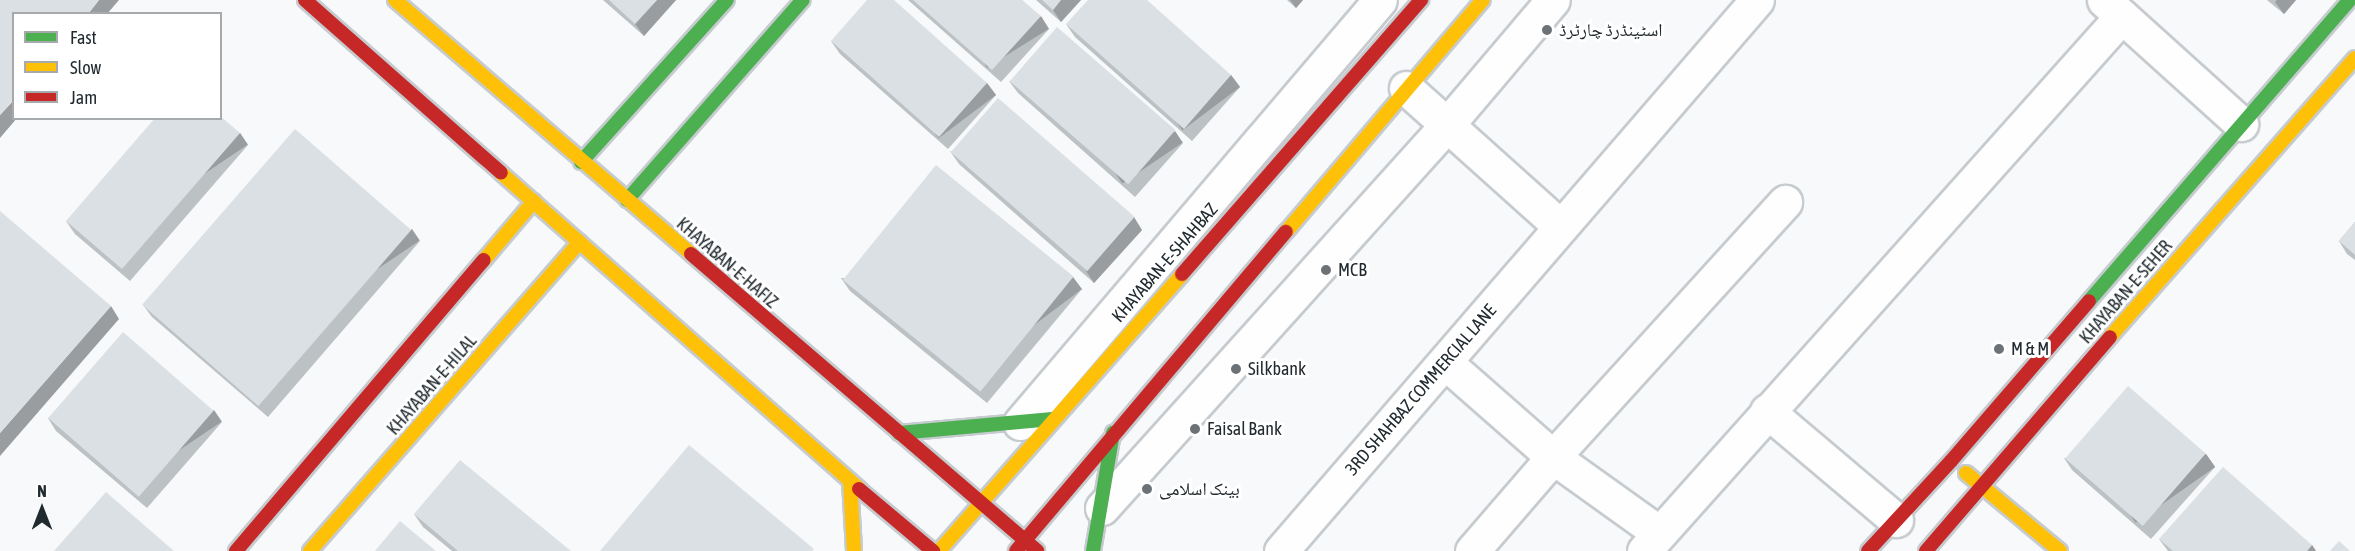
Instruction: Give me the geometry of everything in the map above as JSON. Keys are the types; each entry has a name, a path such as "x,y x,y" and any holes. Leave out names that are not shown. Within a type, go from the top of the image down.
{"main road":[{"path":"305,0 850,481 933,551"},
{"name":"KHAYABAN-E-HAFIZ","path":"395,0 580,162 1037,551"},
{"path":"580,162 727,0"},
{"path":"627,200 803,0"},
{"name":"KHAYABAN-E-SHAHBAZ","path":"939,551 982,502 1036,421 1420,0"},
{"path":"1016,551 1406,88 1483,0"},
{"name":"KHAYABAN-E-SEHER","path":"1868,551 1951,461 2350,0"},
{"name":"KHAYABAN-E-SEHER","path":"1926,551 2269,153 2355,58"},
{"path":"236,551 534,201"},
{"name":"KHAYABAN-E-HILAL","path":"310,551 580,242"},
{"path":"899,434 1036,421"},
{"path":"1095,550 1113,434"},
{"path":"1951,461 2060,551"},
{"path":"850,481 854,551"}],"street":[{"path":"1036,421 1380,0"},
{"path":"1102,508 1446,126 1553,0"},
{"name":"3RD SHAHBAZ COMMERCIAL LANE","path":"1281,551 1446,363 1560,226 1757,0"},
{"path":"1446,363 1652,542 2113,8 2241,124"},
{"path":"1406,88 1560,226"},
{"path":"1472,551 1785,202"},
{"path":"1767,411 1896,520"}],"building":[{"path":"0,0 99,0 90,12 12,12 12,102 0,115"},
{"path":"609,0 657,0 635,24"},
{"path":"867,0 894,0 987,83 939,137 831,41"},
{"path":"913,0 1022,0 1041,16 992,70"},
{"path":"1042,0 1061,0 1053,10"},
{"path":"1088,0 1147,0 1231,75 1184,129 1066,24"},
{"path":"1057,27 1175,130 1128,184 1010,81"},
{"path":"998,98 1135,217 1087,271 951,152"},
{"path":"222,118 240,133 122,269 66,221 153,120 222,120"},
{"path":"295,129 411,230 258,406 142,305"},
{"path":"936,165 1074,276 980,391 843,280"},
{"path":"0,211 111,306 0,433"},
{"path":"2355,222 2355,255 2339,241"},
{"path":"123,332 214,411 139,497 48,418"},
{"path":"2128,386 2206,454 2143,526 2065,458"},
{"path":"689,445 814,549 812,551 600,551"},
{"path":"460,460 571,551 458,551 414,514"},
{"path":"2223,467 2312,545 2307,551 2173,551 2159,539"},
{"path":"106,492 174,551 54,551"},
{"path":"400,521 436,551 375,551"},
{"path":"2339,541 2350,551 2330,551"}],"traffic: fast":[{"path":"581,162 727,0"},
{"path":"627,200 803,0"},
{"path":"2089,301 2350,0"},
{"path":"899,433 1052,419"},
{"path":"1093,551 1113,433"}],"traffic: slow":[{"path":"395,0 691,254"},
{"path":"1286,232 1483,0"},
{"path":"2110,337 2355,58"},
{"path":"501,173 859,489"},
{"path":"484,260 534,201"},
{"path":"310,551 580,242"},
{"path":"939,551 1182,274"},
{"path":"1966,473 2060,551"},
{"path":"850,481 854,551"}],"traffic: jam":[{"path":"305,0 501,173"},
{"path":"1182,274 1421,0"},
{"path":"1016,551 1286,232"},
{"path":"691,254 1037,551"},
{"path":"236,551 484,260"},
{"path":"1868,551 1951,461 2089,301"},
{"path":"1926,551 2110,337"},
{"path":"859,489 933,551"}],"place":[{"name":"اسٹینڈرڈ چارٹرڈ","path":"1547,30"},
{"name":"MCB","path":"1326,270"},
{"name":"M & M","path":"1999,349"},
{"name":"Silkbank","path":"1236,369"},
{"name":"Faisal Bank","path":"1195,429"},
{"name":"بینک اسلامی","path":"1147,489"}]}
